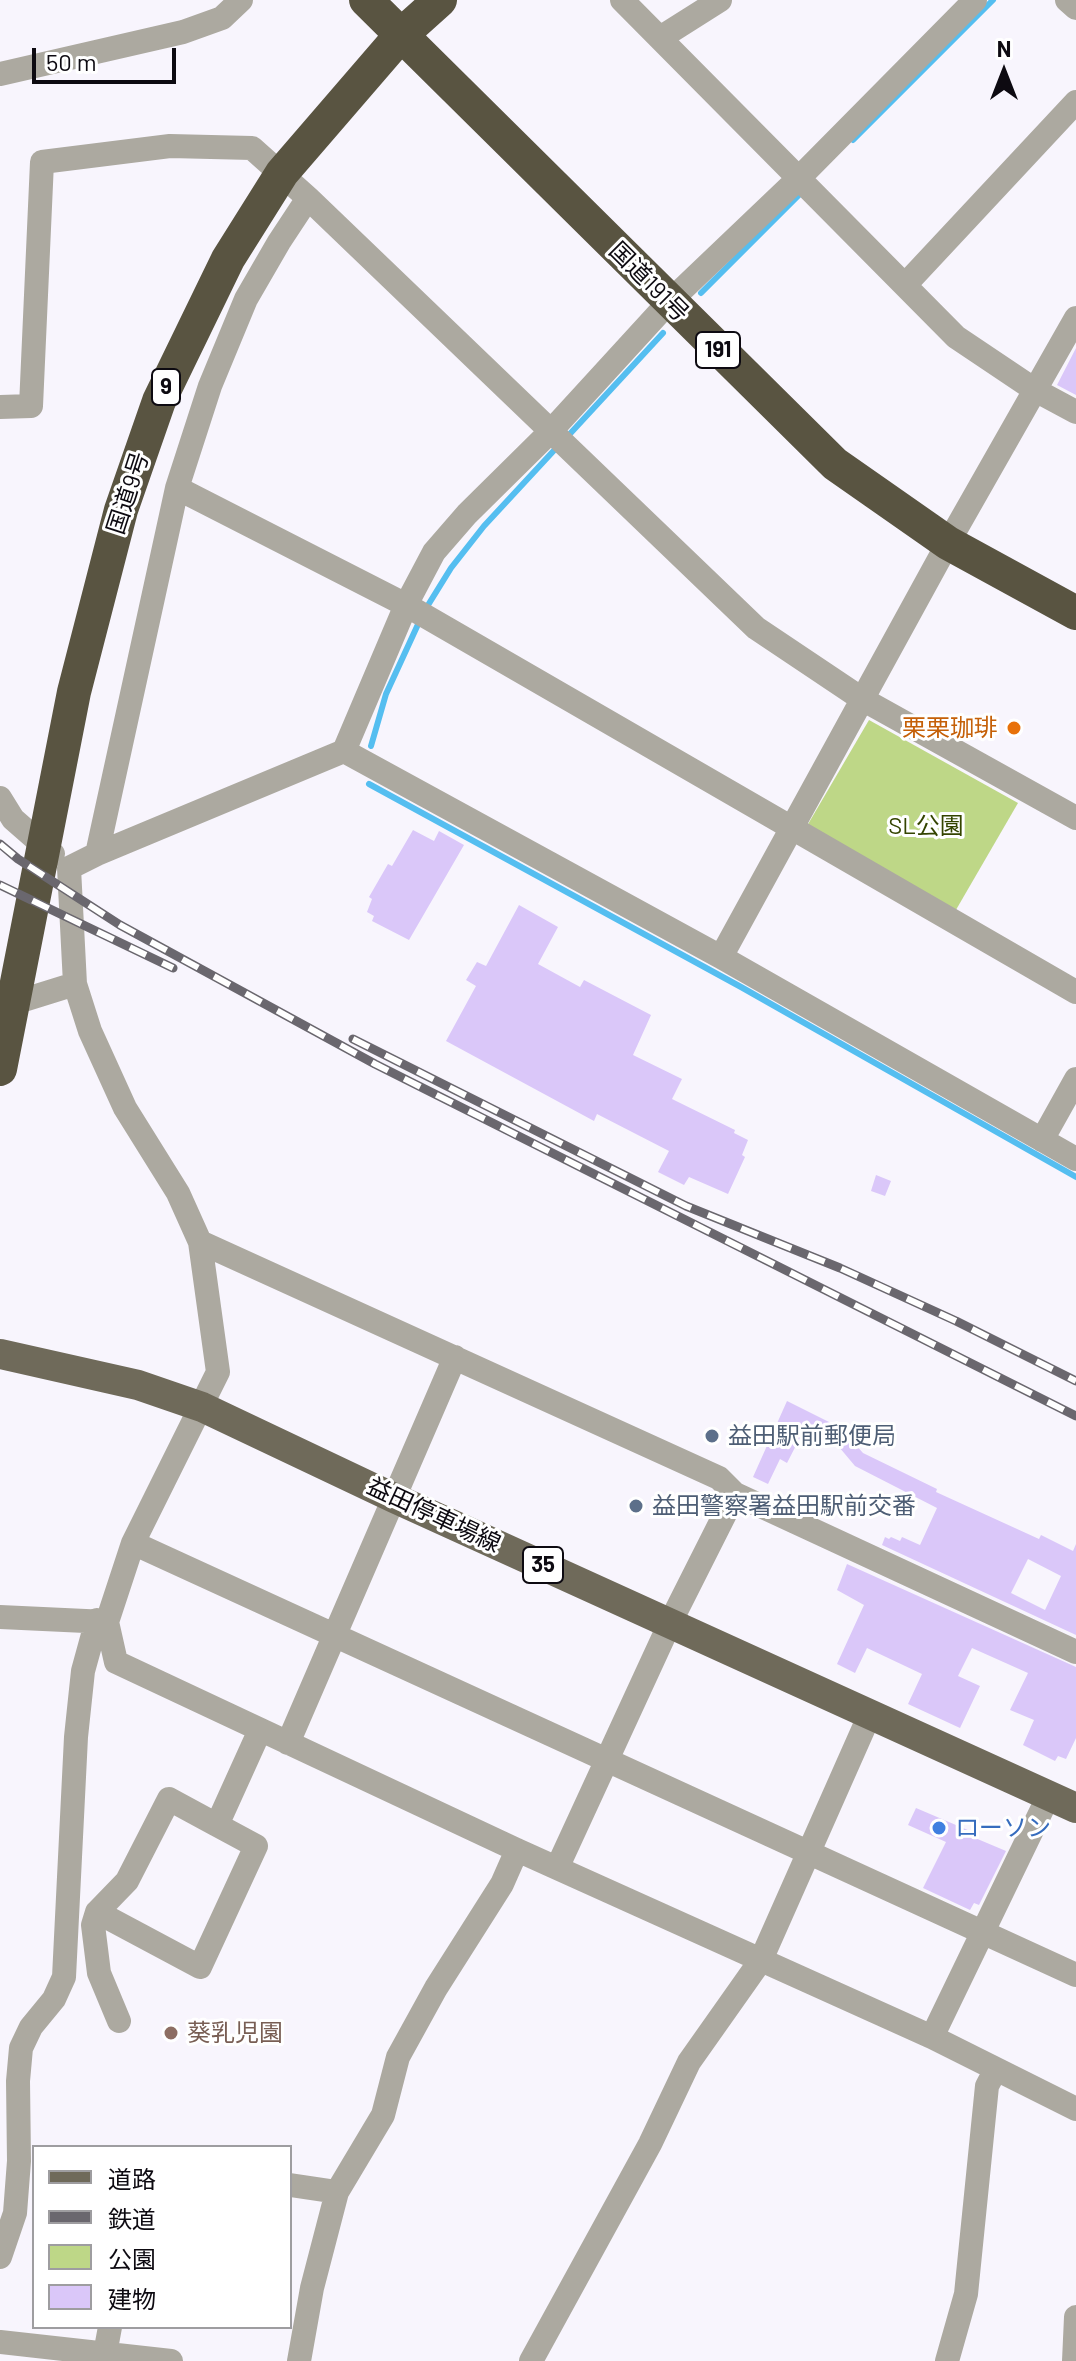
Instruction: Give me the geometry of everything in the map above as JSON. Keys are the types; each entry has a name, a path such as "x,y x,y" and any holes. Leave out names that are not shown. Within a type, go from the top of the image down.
{"highway":[{"name":"国道191号","path":"366,0 835,464 948,543 1076,613"},
{"name":"国道9号","path":"0,1069 74,692 121,510 159,401 228,259 282,173 401,35 440,0"}],"main road":[{"name":"益田停車場線","path":"0,1354 138,1385 202,1407 394,1498 1062,1802"}],"street":[{"path":"0,74 183,32 222,18 241,0"},
{"path":"622,0 956,337 1035,390 1076,412"},
{"path":"660,38 720,0"},
{"path":"69,868 344,751 406,605 434,552 669,302 799,178 975,0"},
{"path":"1067,0 1076,8"},
{"path":"905,285 1076,102"},
{"path":"0,407 31,406 42,162 170,146 252,148 282,173 756,628 862,699 1076,818"},
{"path":"97,854 177,488 210,386 246,299 308,198"},
{"path":"721,957 948,543 1076,318"},
{"path":"177,488 406,605 1076,992"},
{"path":"344,751 721,957 1076,1159"},
{"path":"0,798 13,819 69,868 75,984 90,1031 125,1108 178,1193 200,1242 218,1372 133,1543 83,1671 76,1737 64,1977 54,1999 31,2027 21,2048 15,2213 0,2257"},
{"path":"14,1003 75,984"},
{"path":"1042,1140 1076,1079"},
{"path":"200,1242 719,1478 735,1494 1076,1652"},
{"path":"288,1743 455,1357"},
{"path":"558,1866 670,1623 735,1494"},
{"path":"133,1543 1076,1975"},
{"path":"0,1617 102,1621"},
{"path":"102,1621 116,1662 517,1850 932,2037 1076,2109"},
{"path":"531,2361 650,2144 689,2062 761,1960 870,1714"},
{"path":"217,1825 260,1730"},
{"path":"97,1912 200,1967 256,1846 169,1799 127,1881 97,1912 93,1925 99,1973 119,2021"},
{"path":"932,2037 983,1932 1062,1802"},
{"path":"299,2361 312,2288 337,2192 383,2115 398,2057 436,1988 502,1884 517,1850"},
{"path":"947,2361 966,2294 987,2086 996,2069"},
{"path":"292,2185 337,2192"},
{"path":"1074,2361 1076,2317"},
{"path":"105,2354 110,2329"},
{"path":"0,2342 171,2361"}],"green space":[{"name":"SL公園","path":"869,720 1018,803 953,915 804,831"}],"building":[{"path":"1076,348 1076,395 1057,385"},
{"path":"413,830 434,841 439,831 464,845 409,940 372,921 374,916 367,912 372,899 369,897"},
{"path":"519,905 558,927 538,964 580,987 584,980 651,1015 633,1055 682,1079 672,1099 735,1130 734,1133 748,1140 742,1155 745,1157 728,1194 689,1177 684,1185 658,1172 669,1151 597,1114 594,1121 446,1041 476,986 466,980 477,962 486,966"},
{"path":"876,1175 891,1181 885,1196 871,1191"},
{"path":"787,1401 841,1428 863,1453 937,1489 936,1492 1039,1539 1041,1535 1073,1551 1076,1544 1076,1635 882,1545 885,1537 900,1541 902,1537 920,1545 937,1508 855,1466 834,1441 805,1428 787,1463 780,1459 768,1484 753,1477","holes":["1028,1559 1061,1576 1045,1610 1011,1593"]},
{"path":"847,1564 1076,1667 1076,1738 1066,1759 1058,1756 1055,1761 1023,1745 1034,1720 1010,1710 1028,1673 972,1648 958,1676 980,1686 960,1728 908,1704 922,1674 867,1648 855,1673 837,1664 864,1605 837,1590"},
{"path":"916,1808 970,1831 968,1835 1006,1851 979,1905 974,1903 970,1910 923,1888 946,1842 908,1825"}],"waterway":[{"path":"853,140 993,0"},
{"path":"701,293 803,191"},
{"path":"567,437 663,333"},
{"path":"425,610 451,568 484,526 559,445"},
{"path":"371,746 386,694 420,620"},
{"path":"369,784 741,987 1076,1177"}],"railway":[{"path":"0,844 120,925 375,1064 1076,1416"},
{"path":"0,885 173,968"},
{"path":"353,1039 686,1206 840,1268 1076,1381"}],"place":[{"name":"栗栗珈琲","path":"1014,728"},
{"name":"益田駅前郵便局","path":"712,1436"},
{"name":"益田警察署益田駅前交番","path":"636,1506"},
{"name":"ローソン","path":"939,1828"},
{"name":"葵乳児園","path":"171,2033"}]}
